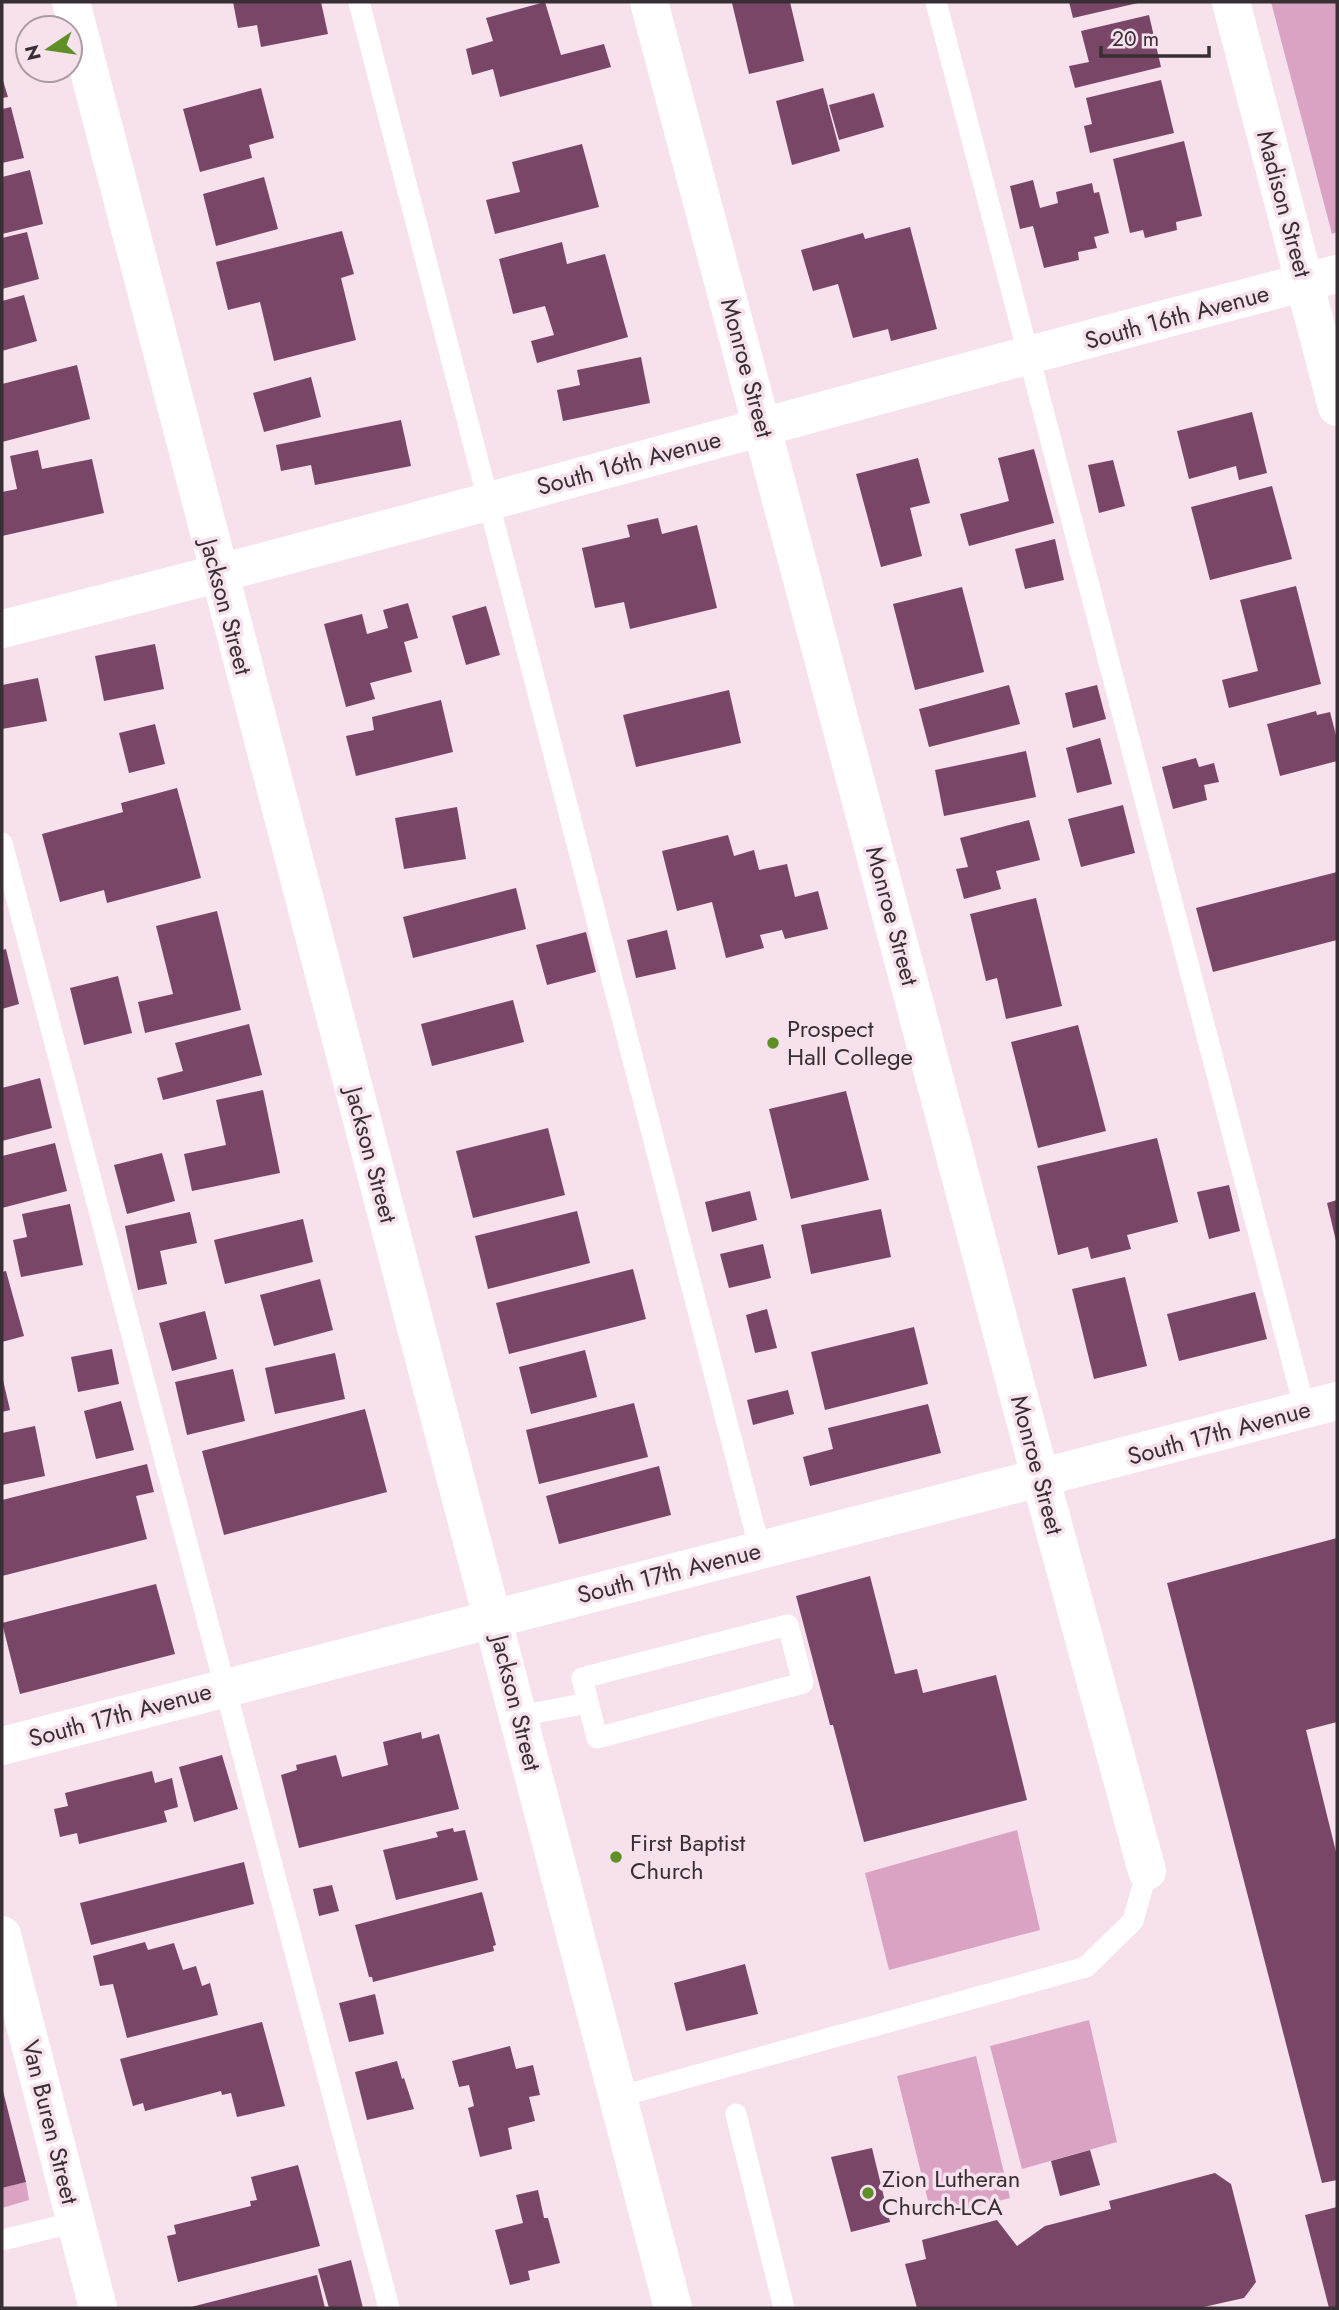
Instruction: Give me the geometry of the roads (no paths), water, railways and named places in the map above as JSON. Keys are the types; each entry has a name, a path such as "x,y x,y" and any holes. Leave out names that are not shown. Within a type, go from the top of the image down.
{"street":[{"name":"Jackson Street","path":"71,2 217,575 494,1618 673,2308"},
{"name":"Monroe Street","path":"649,2 1147,1871"},
{"name":"Madison Street","path":"1231,2 1321,279 1337,407"},
{"name":"South 16th Avenue","path":"2,629 217,575 763,426 1321,279"},
{"name":"South 17th Avenue","path":"2,1746 1041,1480 1321,1405"},
{"name":"Van Buren Street","path":"2,1935 98,2308"}],"lane":[{"path":"359,2 760,1550"},
{"path":"936,2 1027,356 1321,1405"},
{"path":"2,843 223,1688 389,2308"},
{"path":"788,1625 803,1683 597,1738 588,1703 582,1678 788,1625"},
{"path":"519,1716 588,1703"},
{"path":"618,2097 1086,1967 1133,1921 1147,1871"},
{"path":"736,2114 784,2308"},
{"path":"2,2240 76,2222"}],"place":[{"name":"Prospect Hall College","path":"773,1043"},
{"name":"First Baptist Church","path":"616,1857"},
{"name":"Zion Lutheran Church-LCA","path":"868,2193"}]}
